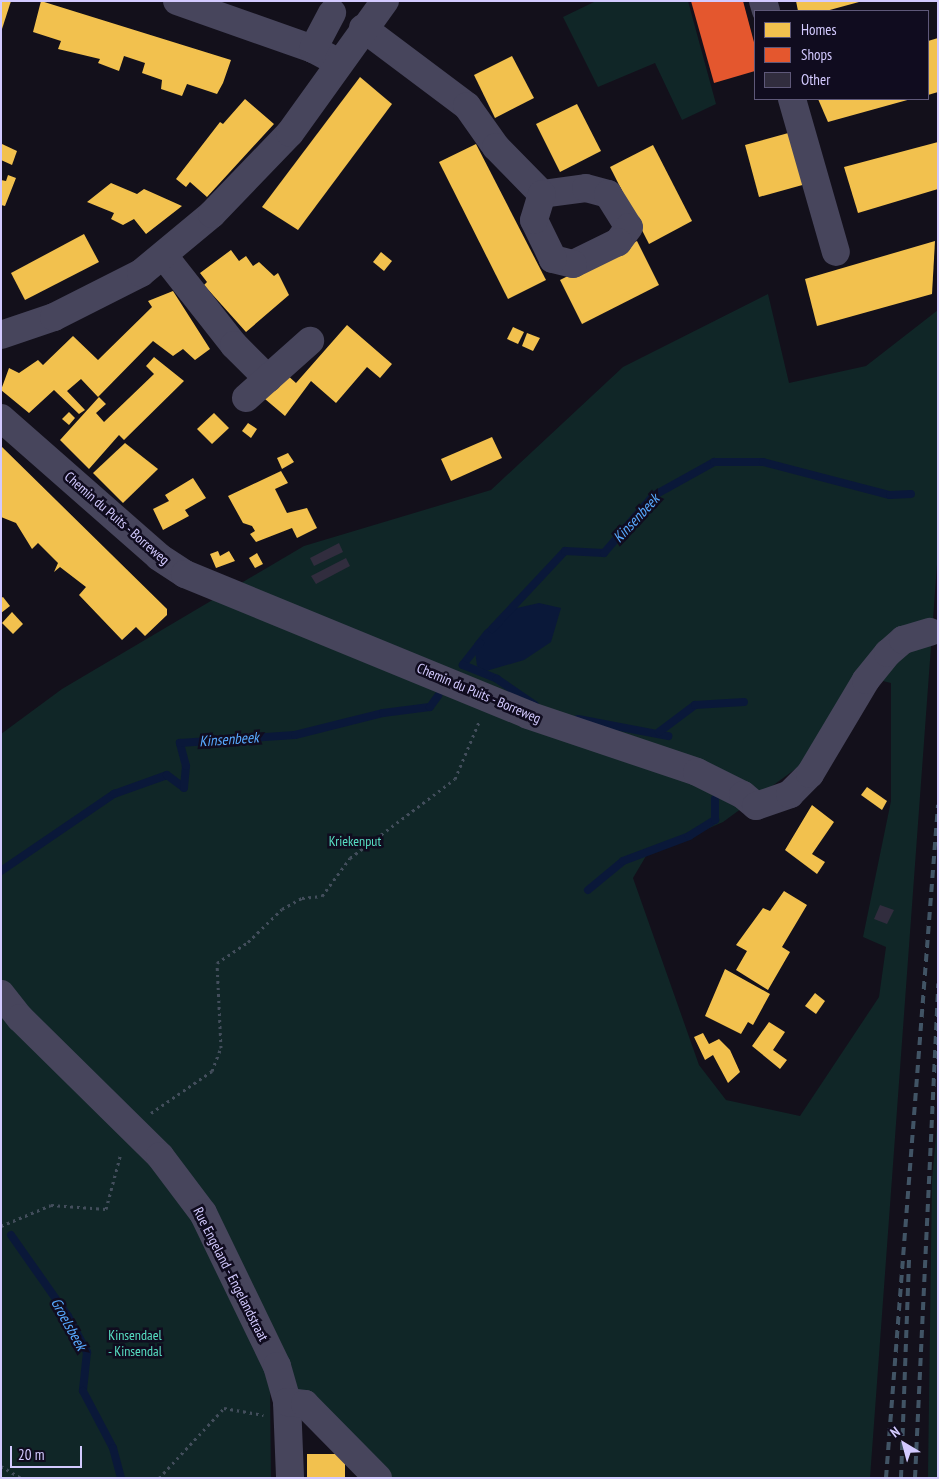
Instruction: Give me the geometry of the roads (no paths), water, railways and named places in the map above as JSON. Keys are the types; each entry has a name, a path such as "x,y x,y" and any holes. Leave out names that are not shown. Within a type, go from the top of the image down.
{"street":[{"path":"177,1 313,49 337,62"},
{"path":"1,335 109,291 164,256 212,214 290,133 337,62 385,1"},
{"path":"313,49 332,12"},
{"path":"363,28 467,106 496,147 542,194"},
{"path":"792,100 836,252"},
{"path":"164,256 268,379"},
{"path":"246,398 310,340"},
{"name":"Chemin du Puits - Borreweg","path":"1,418 159,557 185,574 528,715 697,772 744,795 756,806 790,794 810,774 866,680 888,653 902,640 930,632"},
{"name":"Rue Engeland - Engelandstraat","path":"1,994 125,1136 203,1213 277,1366 287,1402 290,1478"},
{"path":"287,1402 305,1404 378,1478"}],"water":[{"path":"539,603 561,608 551,642 524,660 486,671 477,666 474,644 485,630 517,608"}],"waterway":[{"name":"Kinsenbeek","path":"492,629 565,551 604,553 653,496 714,462 763,462 890,495 911,494"},
{"path":"480,643 463,665 497,679 535,705"},
{"name":"Kinsenbeek","path":"1,871 114,794 167,775 184,788 186,766 180,743 295,735 383,713 430,707 438,696"},
{"path":"659,732 695,705 744,702"},
{"path":"578,719 668,736"},
{"path":"588,890 623,861 689,836 715,820 715,799"},
{"name":"Groelsbeek","path":"11,1235 68,1316 87,1352 83,1391 113,1448 121,1478"}],"railway":[{"path":"886,1478 938,805"},
{"path":"915,1478 938,984"},
{"path":"901,1478 909,1258"}],"park label":[{"name":"Kriekenput","path":"355,841"},
{"name":"Kinsendael - Kinsendal","path":"135,1344"}]}
